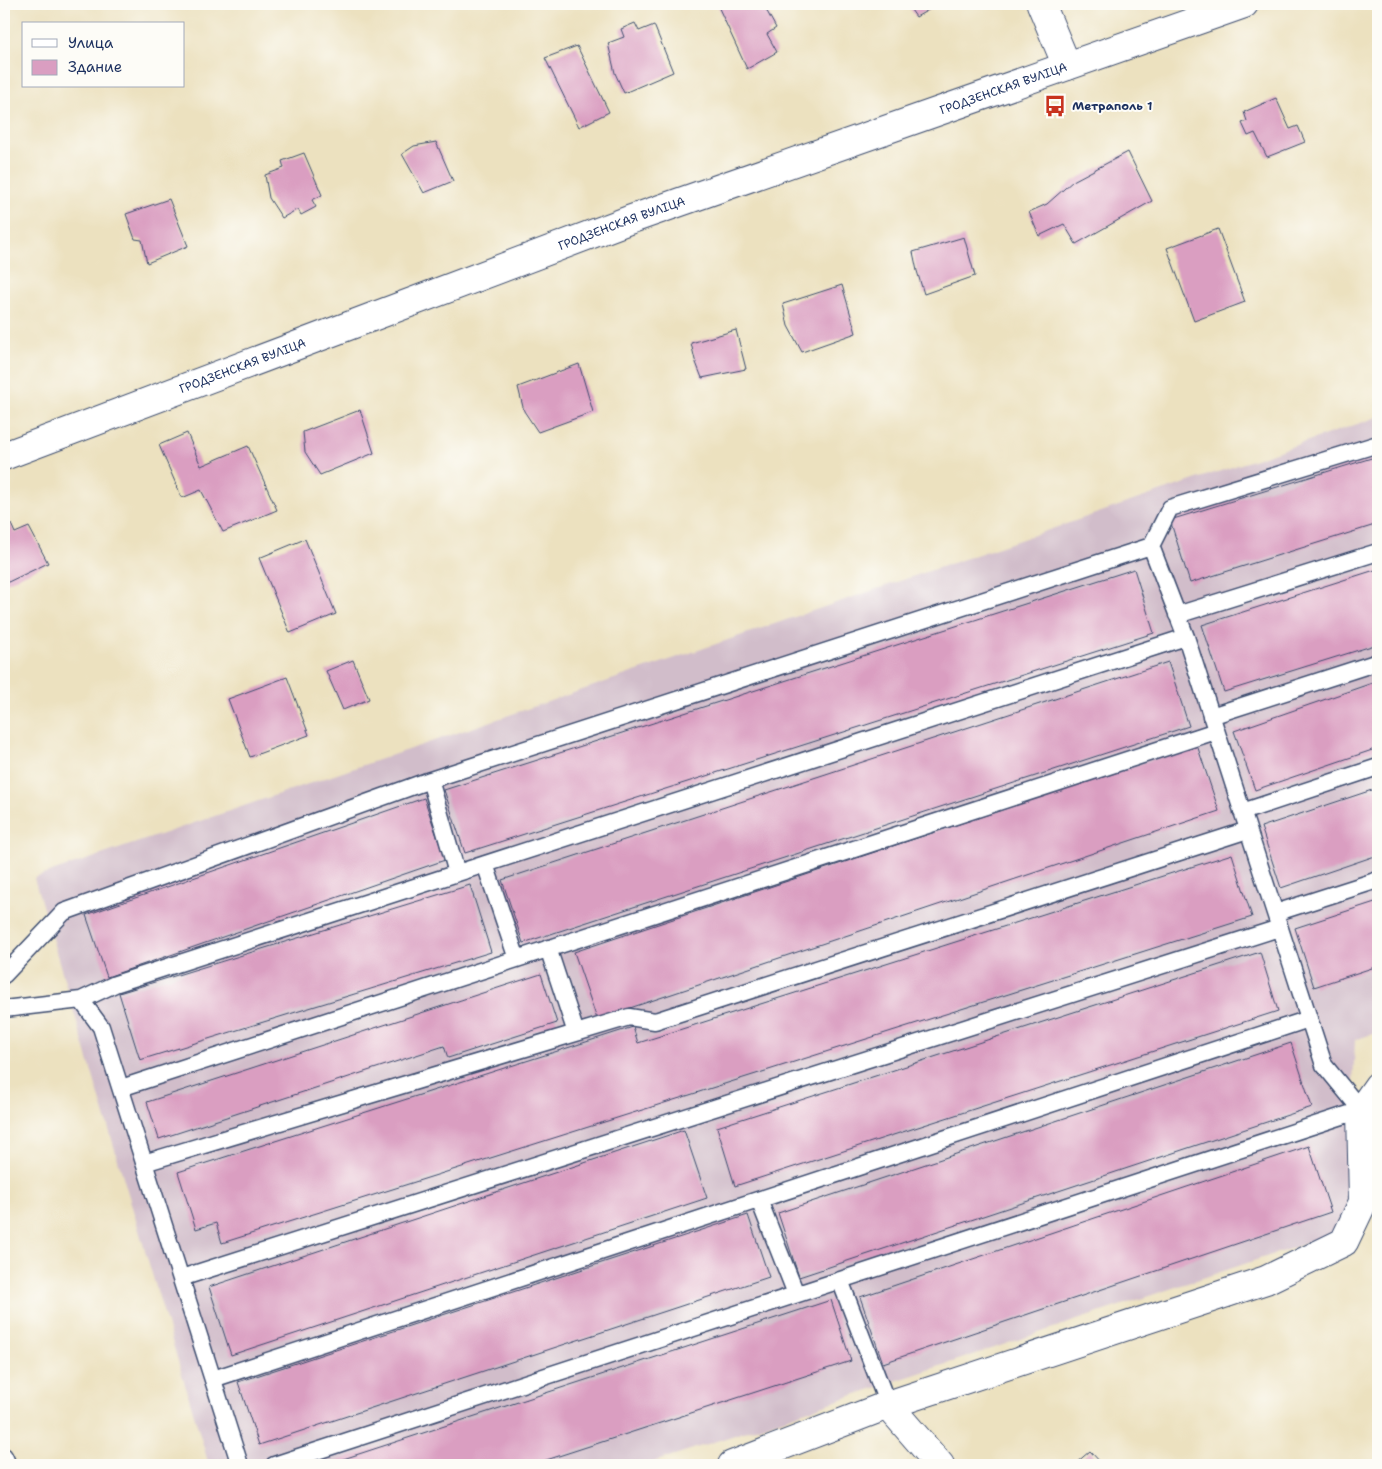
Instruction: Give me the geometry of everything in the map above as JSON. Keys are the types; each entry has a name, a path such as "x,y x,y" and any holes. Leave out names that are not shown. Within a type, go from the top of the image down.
{"street":[{"path":"1041,4 1066,66"},
{"name":"ГРОДЗЕНСКАЯ ВУЛІЦА","path":"4,456 629,220 1244,4"},
{"path":"732,1465 888,1405 1266,1280 1344,1242 1363,1202 1361,1110 1378,1086"},
{"path":"888,1405 940,1465"}],"lane":[{"path":"4,975 64,912 430,780 1151,546 1170,508 1378,444"},
{"path":"274,1465 1361,1110 1324,1065 1186,637 1151,546"},
{"path":"1177,615 1378,552"},
{"path":"4,1009 81,1000 115,984 1186,637"},
{"path":"121,1088 517,959 1214,724 1378,662"},
{"path":"1242,812 1378,767"},
{"path":"430,780 457,873"},
{"path":"144,1163 629,1017 655,1021 1248,830"},
{"path":"485,864 517,959"},
{"path":"181,1278 1277,921 1378,880"},
{"path":"548,948 576,1033"},
{"path":"81,1000 101,1027 240,1465"},
{"path":"213,1379 1309,1019"},
{"path":"759,1200 796,1294"},
{"path":"840,1280 888,1405"},
{"path":"4,1456 8,1465"}],"shaded area":[{"path":"1378,417 1378,1032 1355,1040 1347,1221 1331,1235 645,1465 209,1465 34,878"}],"building":[{"path":"717,4 763,4 776,28 767,34 777,52 747,69"},
{"path":"907,4 939,4 916,17"},
{"path":"635,23 639,31 654,25 673,72 624,93 615,73 608,43 624,37 621,29"},
{"path":"577,46 609,112 579,127 545,58"},
{"path":"1276,98 1290,129 1298,126 1305,142 1267,157 1255,133 1248,136 1242,123 1247,121 1244,112"},
{"path":"436,142 453,181 424,193 402,154 414,146"},
{"path":"1128,152 1152,201 1076,244 1064,224 1039,236 1029,212 1047,204 1073,181"},
{"path":"304,153 322,195 312,200 316,207 301,215 298,209 282,218 269,198 265,175 284,168 282,161"},
{"path":"169,199 188,246 147,263 142,240 135,239 126,214"},
{"path":"1218,229 1245,302 1194,321 1167,248"},
{"path":"964,237 975,276 924,294 913,252"},
{"path":"842,285 856,333 802,352 788,326 783,304"},
{"path":"736,330 746,369 702,378 691,343"},
{"path":"579,364 593,412 538,432 524,411 518,387"},
{"path":"360,410 374,453 320,475 305,452 303,432"},
{"path":"187,433 201,466 248,446 277,510 223,532 201,490 182,498 159,445"},
{"path":"1378,456 1378,524 1190,583 1170,520"},
{"path":"11,524 15,533 29,527 48,563 4,584 4,527"},
{"path":"305,539 336,614 290,633 259,558"},
{"path":"1134,569 1154,633 465,853 444,790"},
{"path":"1378,569 1378,644 1224,692 1202,625"},
{"path":"353,660 369,699 343,710 326,671"},
{"path":"1168,662 1189,726 523,943 502,880"},
{"path":"287,677 309,735 250,757 228,699"},
{"path":"1378,681 1378,748 1255,790 1234,731"},
{"path":"1197,745 1219,811 597,1019 574,952"},
{"path":"1378,788 1378,855 1281,888 1261,827"},
{"path":"424,798 445,860 107,977 86,915"},
{"path":"1232,854 1252,917 222,1243 216,1223 196,1229 178,1172 633,1027 638,1043"},
{"path":"470,885 491,952 140,1060 119,993"},
{"path":"1378,901 1378,966 1314,987 1295,928"},
{"path":"1260,952 1278,1011 735,1186 717,1127"},
{"path":"541,974 557,1023 448,1058 444,1046 159,1139 147,1102"},
{"path":"1291,1043 1312,1107 799,1277 778,1213"},
{"path":"684,1130 707,1198 231,1355 209,1287"},
{"path":"1309,1146 1331,1212 883,1363 860,1297"},
{"path":"748,1215 769,1277 259,1445 238,1382"},
{"path":"831,1300 851,1361 531,1465 325,1465"},
{"path":"1090,1451 1103,1465 1077,1465 1076,1463"}],"place":[{"name":"Метраполь 1","path":"1055,106"}]}
